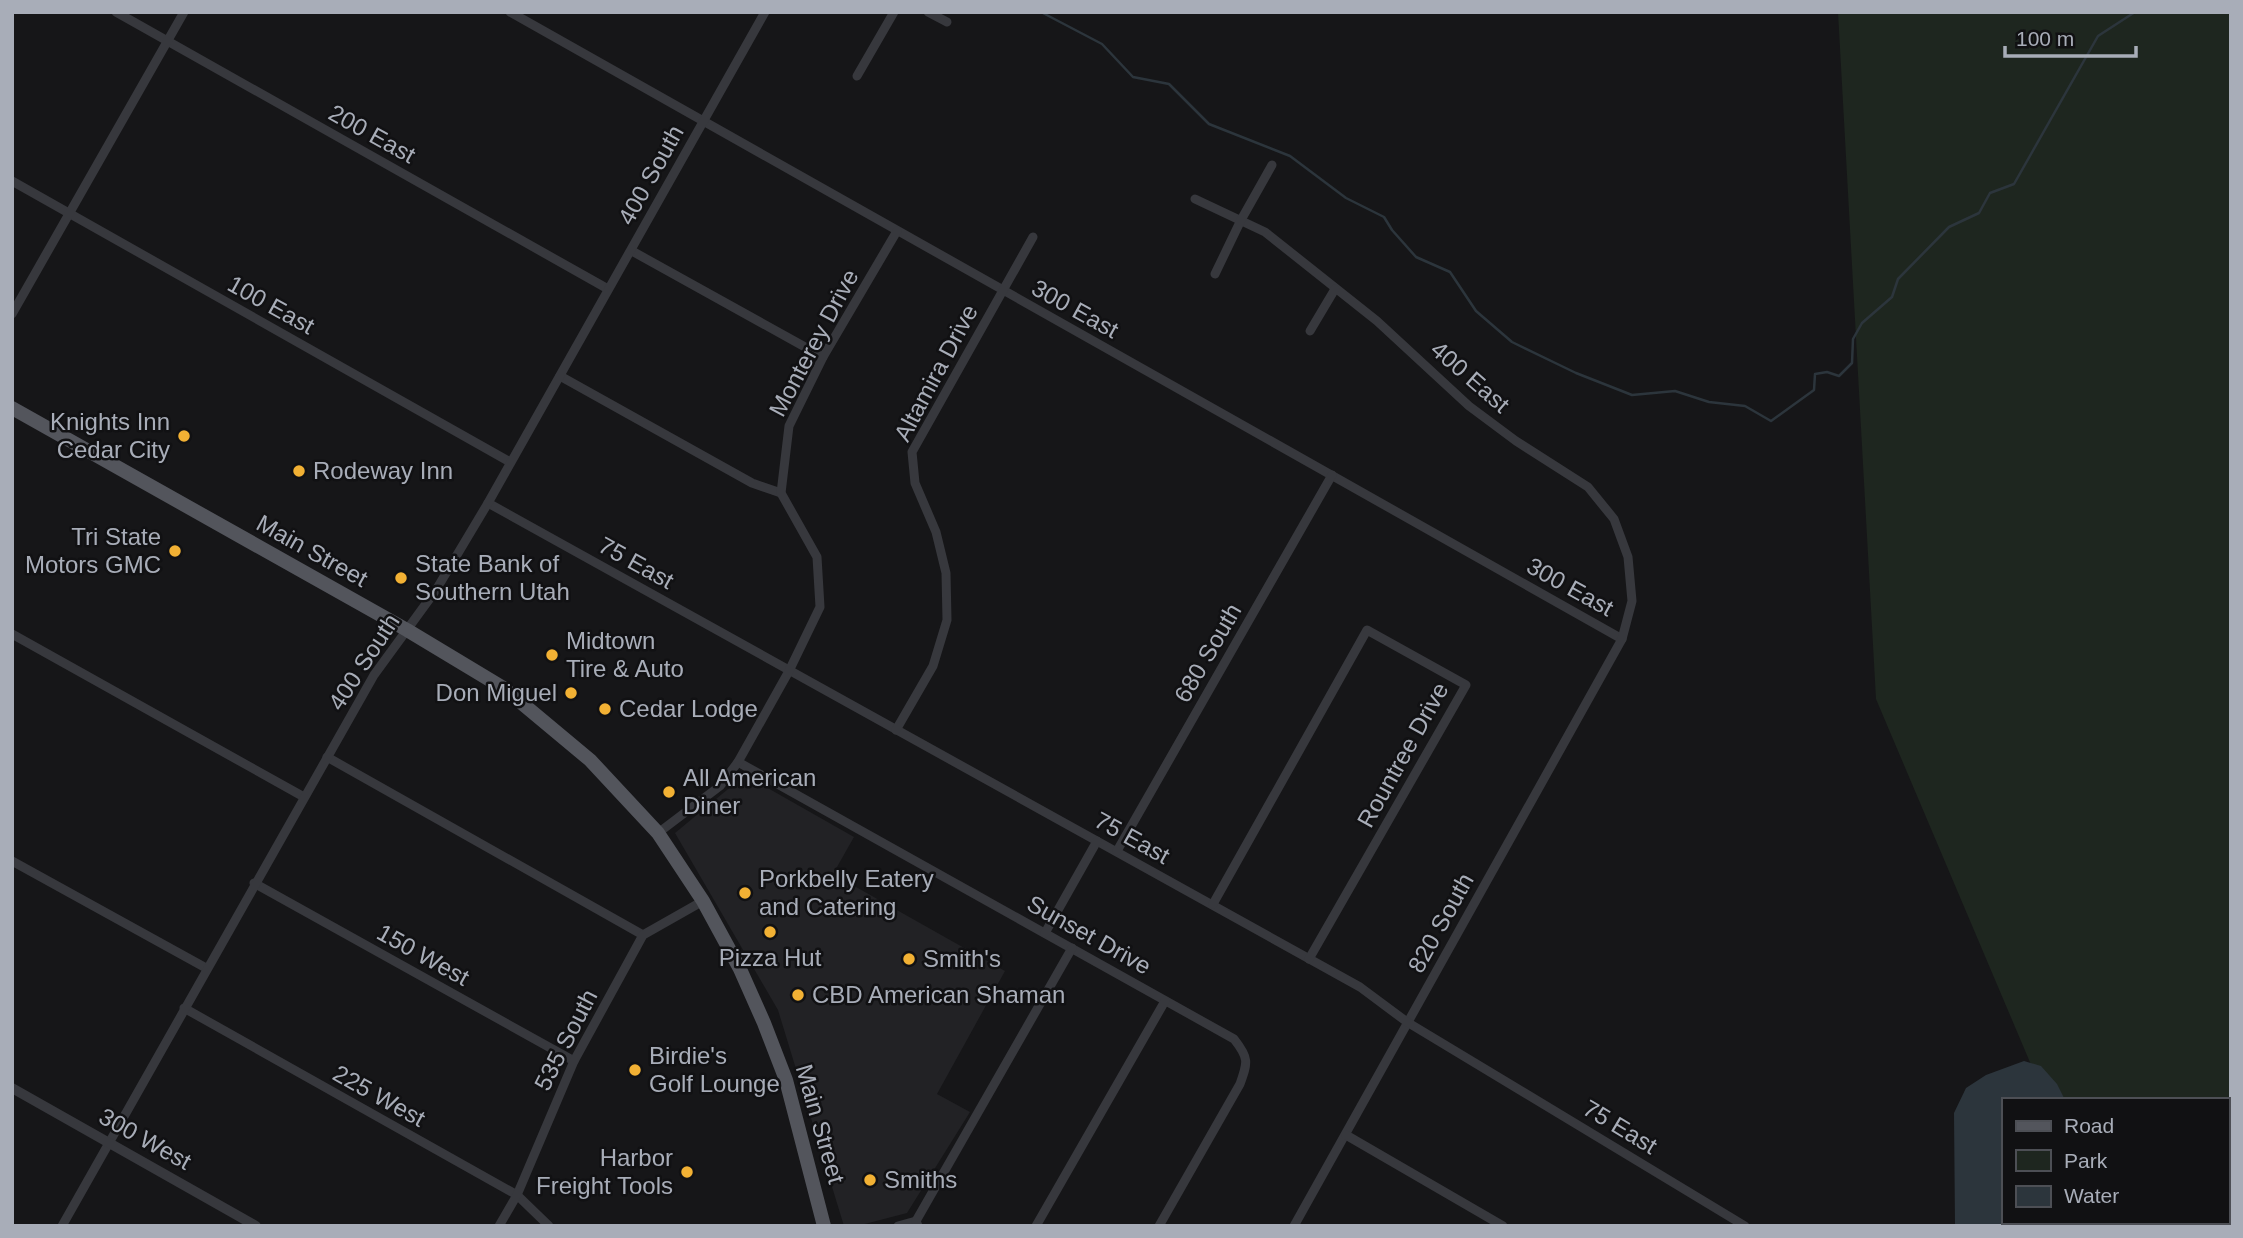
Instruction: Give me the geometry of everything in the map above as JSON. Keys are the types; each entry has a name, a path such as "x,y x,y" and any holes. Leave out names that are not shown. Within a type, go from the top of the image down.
{"main road":[{"name":"Main Street","path":"12,408 407,630 505,689 590,760 659,833 703,901 740,969 765,1023 786,1080 824,1226"}],"street":[{"name":"200 East","path":"116,12 608,289"},
{"path":"12,314 184,12"},
{"name":"300 East","path":"510,12 1622,639"},
{"name":"400 South","path":"62,1226 374,675 436,590 488,503 765,12"},
{"path":"858,76 894,12"},
{"path":"928,12 947,22"},
{"path":"1215,274 1272,165"},
{"name":"100 East","path":"12,180 510,462"},
{"name":"400 East","path":"1195,199 1265,232 1377,321 1469,406 1516,441 1588,487 1614,519 1628,557 1632,601 1622,639"},
{"name":"Monterey Drive","path":"781,493 789,426 823,357 897,231"},
{"name":"Altamira Drive","path":"896,730 933,666 947,620 946,573 936,532 915,483 912,452 1033,237"},
{"path":"632,251 823,357"},
{"path":"1310,331 1335,289"},
{"path":"560,376 752,483 781,493 817,557 820,607 789,671 738,762 720,786 659,833"},
{"name":"680 South","path":"1117,851 1332,474"},
{"name":"75 East","path":"488,503 1360,987 1407,1022 1745,1226"},
{"name":"Rountree Drive","path":"1213,904 1367,630 1446,673 1466,685 1309,959"},
{"path":"12,634 304,797"},
{"name":"820 South","path":"1294,1226 1622,639"},
{"path":"327,757 643,936 703,901"},
{"name":"Sunset Drive","path":"738,762 1234,1039 1245,1053 1247,1066 1240,1084 1159,1226"},
{"path":"1045,933 1097,841"},
{"path":"12,861 206,968"},
{"name":"150 West","path":"254,883 574,1061"},
{"name":"535 South","path":"499,1226 517,1195 574,1061 643,936"},
{"path":"898,1226 917,1223 1072,948"},
{"path":"1036,1226 1165,1001"},
{"name":"225 West","path":"184,1008 517,1195 549,1226"},
{"name":"300 West","path":"12,1088 256,1226"},
{"path":"1346,1135 1503,1226"}],"shaded area":[{"path":"745,775 854,837 833,874 1005,971 937,1094 970,1112 907,1213 857,1226 844,1226 778,1010 675,833"}],"green space":[{"path":"1838,12 2231,12 2231,1226 2099,1226 2229,1224 2229,1098 2045,1098 1876,699"}],"water":[{"path":"2024,1061 2041,1066 2057,1084 2064,1098 2002,1098 2002,1224 2130,1226 1955,1226 1954,1113 1966,1088 1986,1075"}],"waterway":[{"path":"1041,12 1102,44 1133,77 1169,84 1209,124 1290,156 1346,198 1384,217 1416,257 1450,272 1476,311 1512,342 1576,373 1632,395 1675,391 1709,402 1745,406 1771,421 1814,390 1815,374 1827,372 1839,376 1852,363 1853,339 1862,323 1892,297 1898,279 1949,227 1979,213 1990,193 2014,184 2098,36 2135,12"}],"place":[{"name":"Knights Inn Cedar City","path":"184,436"},
{"name":"Rodeway Inn","path":"299,471"},
{"name":"Tri State Motors GMC","path":"175,551"},
{"name":"State Bank of Southern Utah","path":"401,578"},
{"name":"Midtown Tire & Auto","path":"552,655"},
{"name":"Don Miguel","path":"571,693"},
{"name":"Cedar Lodge","path":"605,709"},
{"name":"All American Diner","path":"669,792"},
{"name":"Porkbelly Eatery and Catering","path":"745,893"},
{"name":"Pizza Hut","path":"770,932"},
{"name":"Smith's","path":"909,959"},
{"name":"CBD American Shaman","path":"798,995"},
{"name":"Birdie's Golf Lounge","path":"635,1070"},
{"name":"Harbor Freight Tools","path":"687,1172"},
{"name":"Smiths","path":"870,1180"}]}
